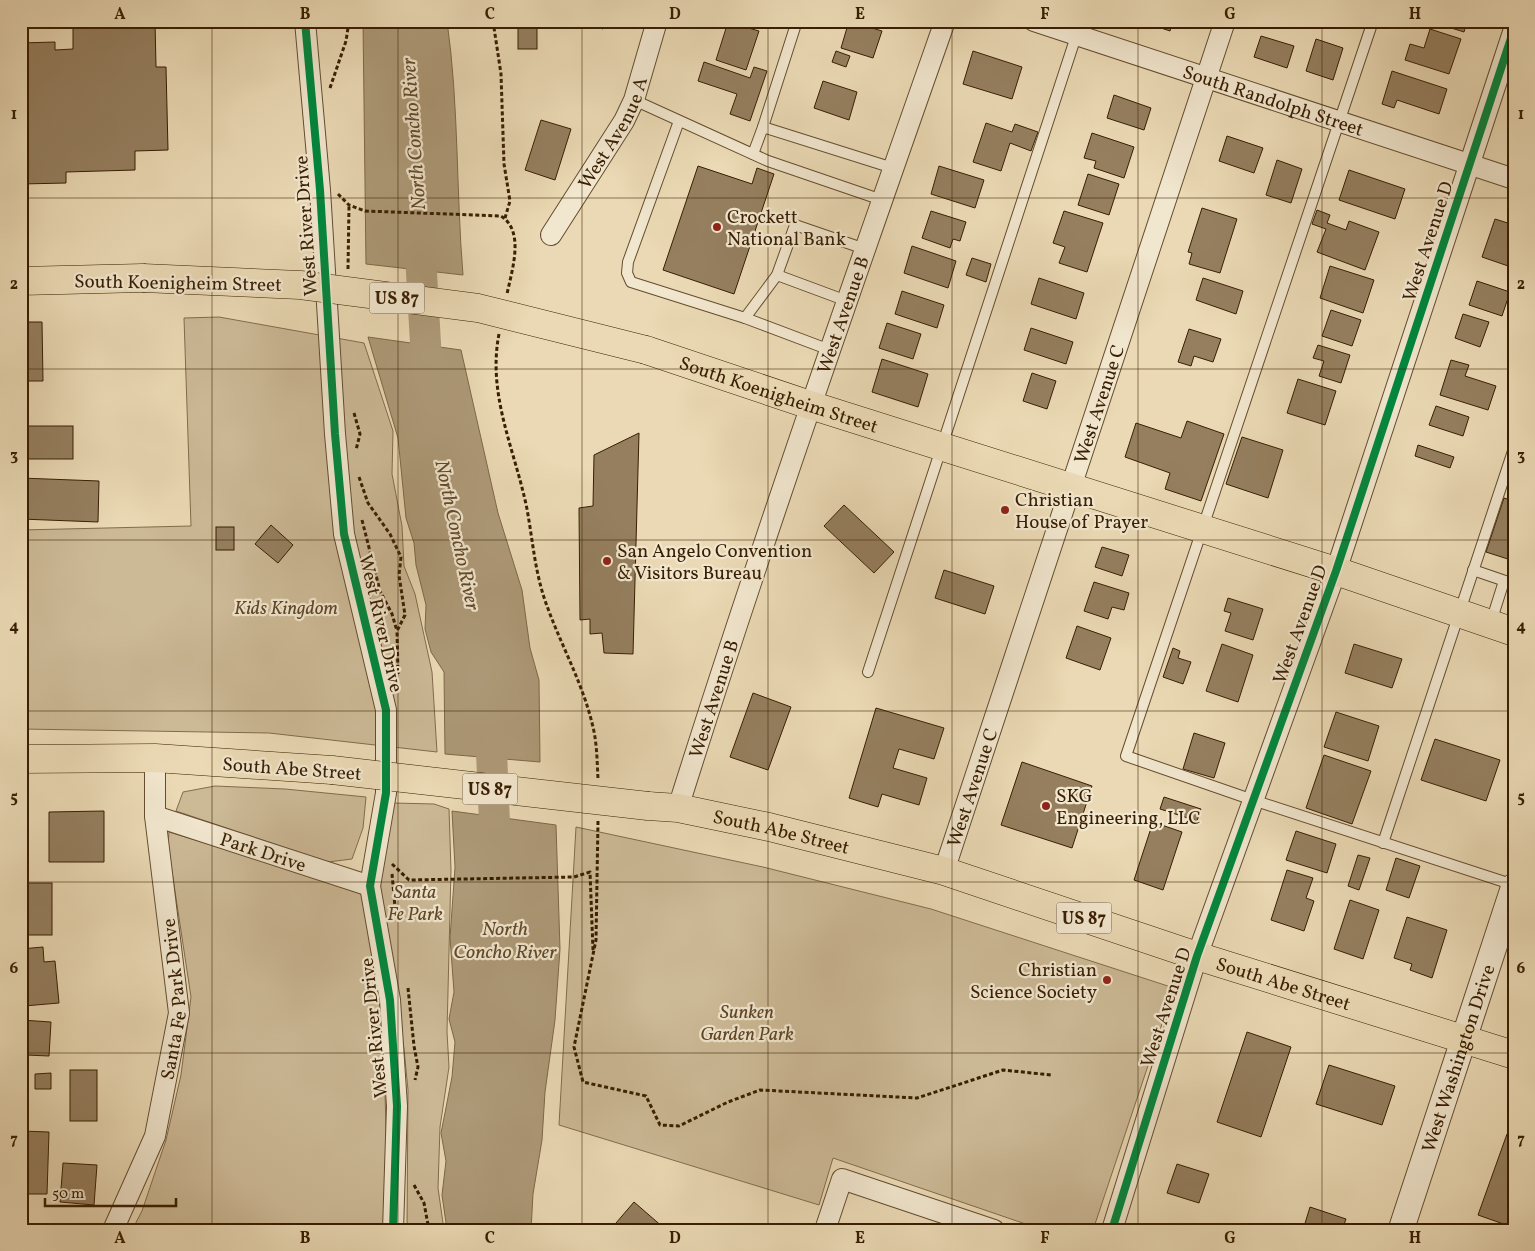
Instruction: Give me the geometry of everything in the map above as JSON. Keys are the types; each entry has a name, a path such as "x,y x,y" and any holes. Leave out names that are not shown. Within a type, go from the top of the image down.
{"main road":[{"name":"South Koenigheim Street","path":"21,281 143,278 300,285 478,308 646,350 810,405 1336,571 1502,628"},
{"name":"South Abe Street","path":"21,759 155,758 332,770 678,808 770,827 944,871 1197,956 1514,1055"}],"street":[{"name":"West River Drive","path":"305,21 320,190 335,434 344,534 386,710 386,793 370,886 390,1000 397,1106 393,1230"},
{"name":"West Avenue A","path":"551,235 624,121 634,100 657,21"},
{"name":"West Avenue B","path":"678,808 717,683 810,405 945,21"},
{"name":"South Randolph Street","path":"1034,21 1078,28 1205,79 1514,179"},
{"name":"West Avenue C","path":"944,871 1069,487 1225,21"},
{"name":"West Avenue D","path":"1112,1230 1197,956 1336,571 1514,29"},
{"name":"Santa Fe Park Drive","path":"113,1230 155,1136 179,1014 155,816 155,758"},
{"name":"Park Drive","path":"155,816 370,886"},
{"name":"West Washington Drive","path":"1401,1230 1514,886"},
{"path":"825,1230 842,1179 994,1230"}],"lane":[{"path":"753,154 764,126 797,21"},
{"path":"1373,21 1126,756 1514,886"},
{"path":"868,672 1078,28"},
{"path":"634,100 753,154 882,200"},
{"path":"679,121 628,262 627,274 631,282 745,318 830,350"},
{"path":"764,126 893,168"},
{"path":"745,318 777,275 795,224 865,249"},
{"path":"777,275 847,301"},
{"path":"1383,843 1514,448"},
{"path":"1473,570 1509,582 1502,628"}],"path":[{"path":"330,89 346,41 349,21"},
{"path":"493,21 501,74 504,164 510,201 505,218"},
{"path":"337,192 349,205 365,211 475,215"},
{"path":"348,271 349,205"},
{"path":"351,404 360,434 355,455"},
{"path":"355,483 355,472 368,503 390,534 401,557 399,576 405,615 397,631"},
{"path":"359,511 370,542 380,591 392,614 397,631 398,680"},
{"path":"391,854 391,863 409,880 574,877 590,872 593,955"}],"green space":[{"name":"Kids Kingdom","path":"219,317 364,343 393,431 392,474 402,526 404,566 415,594 432,672 437,752 269,733 21,729 21,530 191,526 184,318"},
{"name":"Santa Fe Park","path":"215,786 285,789 366,797 363,828 352,859 328,862 176,811 183,792"},
{"name":"Santa Fe Park","path":"394,803 434,804 449,809 451,870 447,1032 449,1067 440,1127 438,1188 444,1230 407,1230 408,1090 404,1049 380,902 381,873"},
{"name":"Sunken Garden Park","path":"576,827 763,867 931,909 1174,988 1093,1230 1043,1230 833,1158 819,1205 559,1125"},
{"path":"169,832 364,892 383,1026 389,1230 132,1230 142,1211 166,1140 181,1075 191,997 168,845"}],"water":[{"name":"North Concho River","path":"363,21 447,21 454,84 463,275 366,264"},
{"name":"North Concho River","path":"368,337 461,350 498,513 522,590 530,648 539,680 540,762 445,754 444,672 431,652 425,629 426,605 416,565 414,543 406,518 398,438"},
{"name":"North Concho River","path":"452,811 556,825 560,949 555,1020 545,1092 542,1140 533,1194 531,1230 447,1230 442,1195 446,1161 441,1133 452,1077 455,1042 449,1019 454,992 450,938 455,867"}],"building":[{"path":"155,21 156,67 166,67 168,150 135,151 135,170 66,172 66,183 21,184 21,43 55,42 55,50 73,49 73,22"},
{"path":"579,21 606,21 603,29"},
{"path":"849,21 882,31 873,58 841,48"},
{"path":"1140,21 1173,21 1170,31"},
{"path":"1275,21 1294,21 1292,27"},
{"path":"1446,21 1467,21 1464,32 1445,26"},
{"path":"728,22 759,31 746,70 716,60"},
{"path":"518,26 537,26 537,49 518,49"},
{"path":"1430,29 1461,39 1449,74 1405,60 1410,44 1424,48"},
{"path":"1261,36 1294,46 1287,68 1254,57"},
{"path":"1316,39 1343,48 1333,80 1306,71"},
{"path":"836,51 850,56 846,67 832,62"},
{"path":"973,51 1022,67 1012,99 963,84"},
{"path":"704,62 750,78 754,67 767,71 750,121 730,114 737,94 698,81"},
{"path":"1392,71 1447,89 1439,114 1397,100 1394,108 1382,104"},
{"path":"823,81 857,92 849,120 814,108"},
{"path":"1114,95 1151,108 1144,130 1107,118"},
{"path":"541,120 571,129 555,180 525,170"},
{"path":"986,123 1012,132 1015,124 1038,132 1031,151 1010,143 1001,171 973,162"},
{"path":"1092,133 1134,147 1124,178 1094,168 1096,161 1084,158"},
{"path":"1227,136 1263,148 1254,173 1219,161"},
{"path":"1277,160 1302,169 1291,203 1266,195"},
{"name":"Crockett National Bank","path":"698,166 752,184 757,168 774,174 734,294 663,270"},
{"path":"939,166 984,180 975,208 931,194"},
{"path":"1349,170 1405,189 1395,219 1339,200"},
{"path":"1088,174 1119,184 1109,215 1078,205"},
{"path":"1202,208 1237,219 1220,273 1189,264 1192,253 1188,252"},
{"path":"1317,210 1330,215 1327,223 1346,230 1349,221 1379,232 1365,270 1317,252 1326,229 1312,224"},
{"path":"931,211 966,222 960,241 953,239 950,248 922,238"},
{"path":"1064,211 1103,223 1087,272 1059,263 1065,247 1053,243"},
{"path":"1495,219 1514,225 1514,268 1482,257"},
{"path":"912,246 956,261 948,288 904,273"},
{"path":"972,258 991,264 986,282 966,275"},
{"path":"1330,266 1374,280 1363,313 1320,298"},
{"path":"1039,278 1084,293 1076,319 1031,304"},
{"path":"1203,278 1243,291 1236,314 1196,300"},
{"path":"1477,281 1510,292 1502,316 1469,305"},
{"path":"902,291 944,305 937,328 895,314"},
{"path":"1331,310 1361,320 1352,346 1322,336"},
{"path":"1463,314 1489,322 1480,347 1455,338"},
{"path":"23,322 42,322 43,381 21,381"},
{"path":"887,323 921,334 913,359 879,348"},
{"path":"1031,328 1073,342 1066,364 1024,350"},
{"path":"1189,329 1221,339 1213,362 1194,356 1191,366 1178,362"},
{"path":"1318,345 1350,355 1341,383 1319,376 1324,361 1313,358"},
{"path":"882,359 928,374 918,407 872,392"},
{"path":"1451,360 1469,365 1465,376 1496,386 1488,410 1440,395"},
{"path":"1032,373 1056,381 1047,409 1023,401"},
{"path":"1298,379 1336,391 1325,425 1287,413"},
{"path":"1436,406 1469,417 1463,436 1429,425"},
{"path":"1187,421 1224,434 1201,501 1165,489 1170,473 1125,457 1136,423 1181,438"},
{"path":"21,426 73,426 73,459 21,459"},
{"name":"San Angelo Convention & Visitors Bureau","path":"639,433 633,654 604,653 602,633 590,634 590,619 580,620 579,508 593,506 594,455"},
{"path":"1242,437 1283,450 1268,498 1226,484"},
{"path":"1418,445 1454,457 1450,468 1415,456"},
{"path":"21,478 99,481 98,522 21,519"},
{"path":"1504,498 1514,501 1514,561 1486,552"},
{"path":"844,505 894,552 874,573 824,526"},
{"path":"271,525 293,545 278,563 255,544"},
{"path":"216,527 234,527 234,550 216,550"},
{"path":"1102,547 1129,555 1122,576 1095,567"},
{"path":"944,570 994,586 985,614 935,598"},
{"path":"1094,582 1129,593 1124,610 1112,607 1108,619 1084,611"},
{"path":"1228,598 1263,609 1253,640 1225,631 1231,613 1224,611"},
{"path":"1077,626 1111,638 1100,670 1066,658"},
{"path":"1222,644 1253,655 1238,702 1206,691"},
{"path":"1354,644 1402,659 1392,688 1345,673"},
{"path":"1173,648 1180,651 1178,658 1191,662 1183,684 1163,677"},
{"path":"753,693 791,707 768,770 730,757"},
{"path":"876,708 944,728 934,759 899,749 893,768 927,778 919,805 882,794 878,807 849,798"},
{"path":"1336,712 1379,726 1368,761 1324,747"},
{"path":"1194,733 1225,743 1214,778 1183,769"},
{"path":"1435,739 1500,760 1486,801 1421,780"},
{"path":"1324,755 1371,771 1352,824 1306,808"},
{"name":"SKG Engineering, LLC","path":"1022,762 1092,786 1072,848 1001,825"},
{"path":"1164,797 1201,809 1197,821 1160,809"},
{"path":"104,811 104,862 49,862 49,812"},
{"path":"1153,822 1182,832 1163,890 1134,880"},
{"path":"1296,831 1336,844 1327,873 1286,860"},
{"path":"1358,855 1370,858 1359,890 1348,886"},
{"path":"1396,858 1420,866 1409,898 1386,890"},
{"path":"1287,870 1313,878 1306,898 1314,901 1304,931 1271,920"},
{"path":"21,883 52,883 52,935 21,935"},
{"path":"1350,900 1379,910 1363,959 1334,949"},
{"path":"1407,917 1447,930 1432,978 1410,970 1412,964 1394,958"},
{"path":"43,947 44,962 55,961 59,1003 24,1006 21,988 21,949"},
{"path":"21,1020 51,1022 49,1056 26,1055 25,1067 21,1067"},
{"path":"1247,1032 1291,1047 1261,1137 1217,1122"},
{"path":"1329,1065 1395,1086 1382,1125 1316,1104"},
{"path":"70,1070 97,1070 97,1121 70,1121"},
{"path":"51,1073 51,1089 35,1089 35,1074"},
{"path":"21,1131 49,1132 47,1194 21,1194"},
{"path":"1507,1134 1514,1137 1512,1227 1478,1215"},
{"path":"63,1163 97,1165 94,1205 60,1202"},
{"path":"1177,1164 1209,1174 1199,1203 1167,1193"},
{"path":"634,1202 664,1228 663,1230 610,1230"},
{"path":"1310,1207 1346,1219 1342,1230 1303,1230"},
{"path":"1157,1224 1176,1230 1155,1230"}],"waterway":[{"name":"North Concho River","path":"419,228 428,388"},
{"name":"North Concho River","path":"490,716 496,859"}],"cycle path":[{"path":"305,21 320,190 335,434 344,534 386,710 386,793 370,886 390,1000 397,1106 393,1230"},
{"path":"1112,1230 1197,956 1336,571 1514,29"}],"place":[{"name":"Crockett National Bank","path":"717,227"},
{"name":"Christian House of Prayer","path":"1005,510"},
{"name":"San Angelo Convention & Visitors Bureau","path":"607,561"},
{"name":"SKG Engineering, LLC","path":"1046,806"},
{"name":"Christian Science Society","path":"1107,980"}]}
